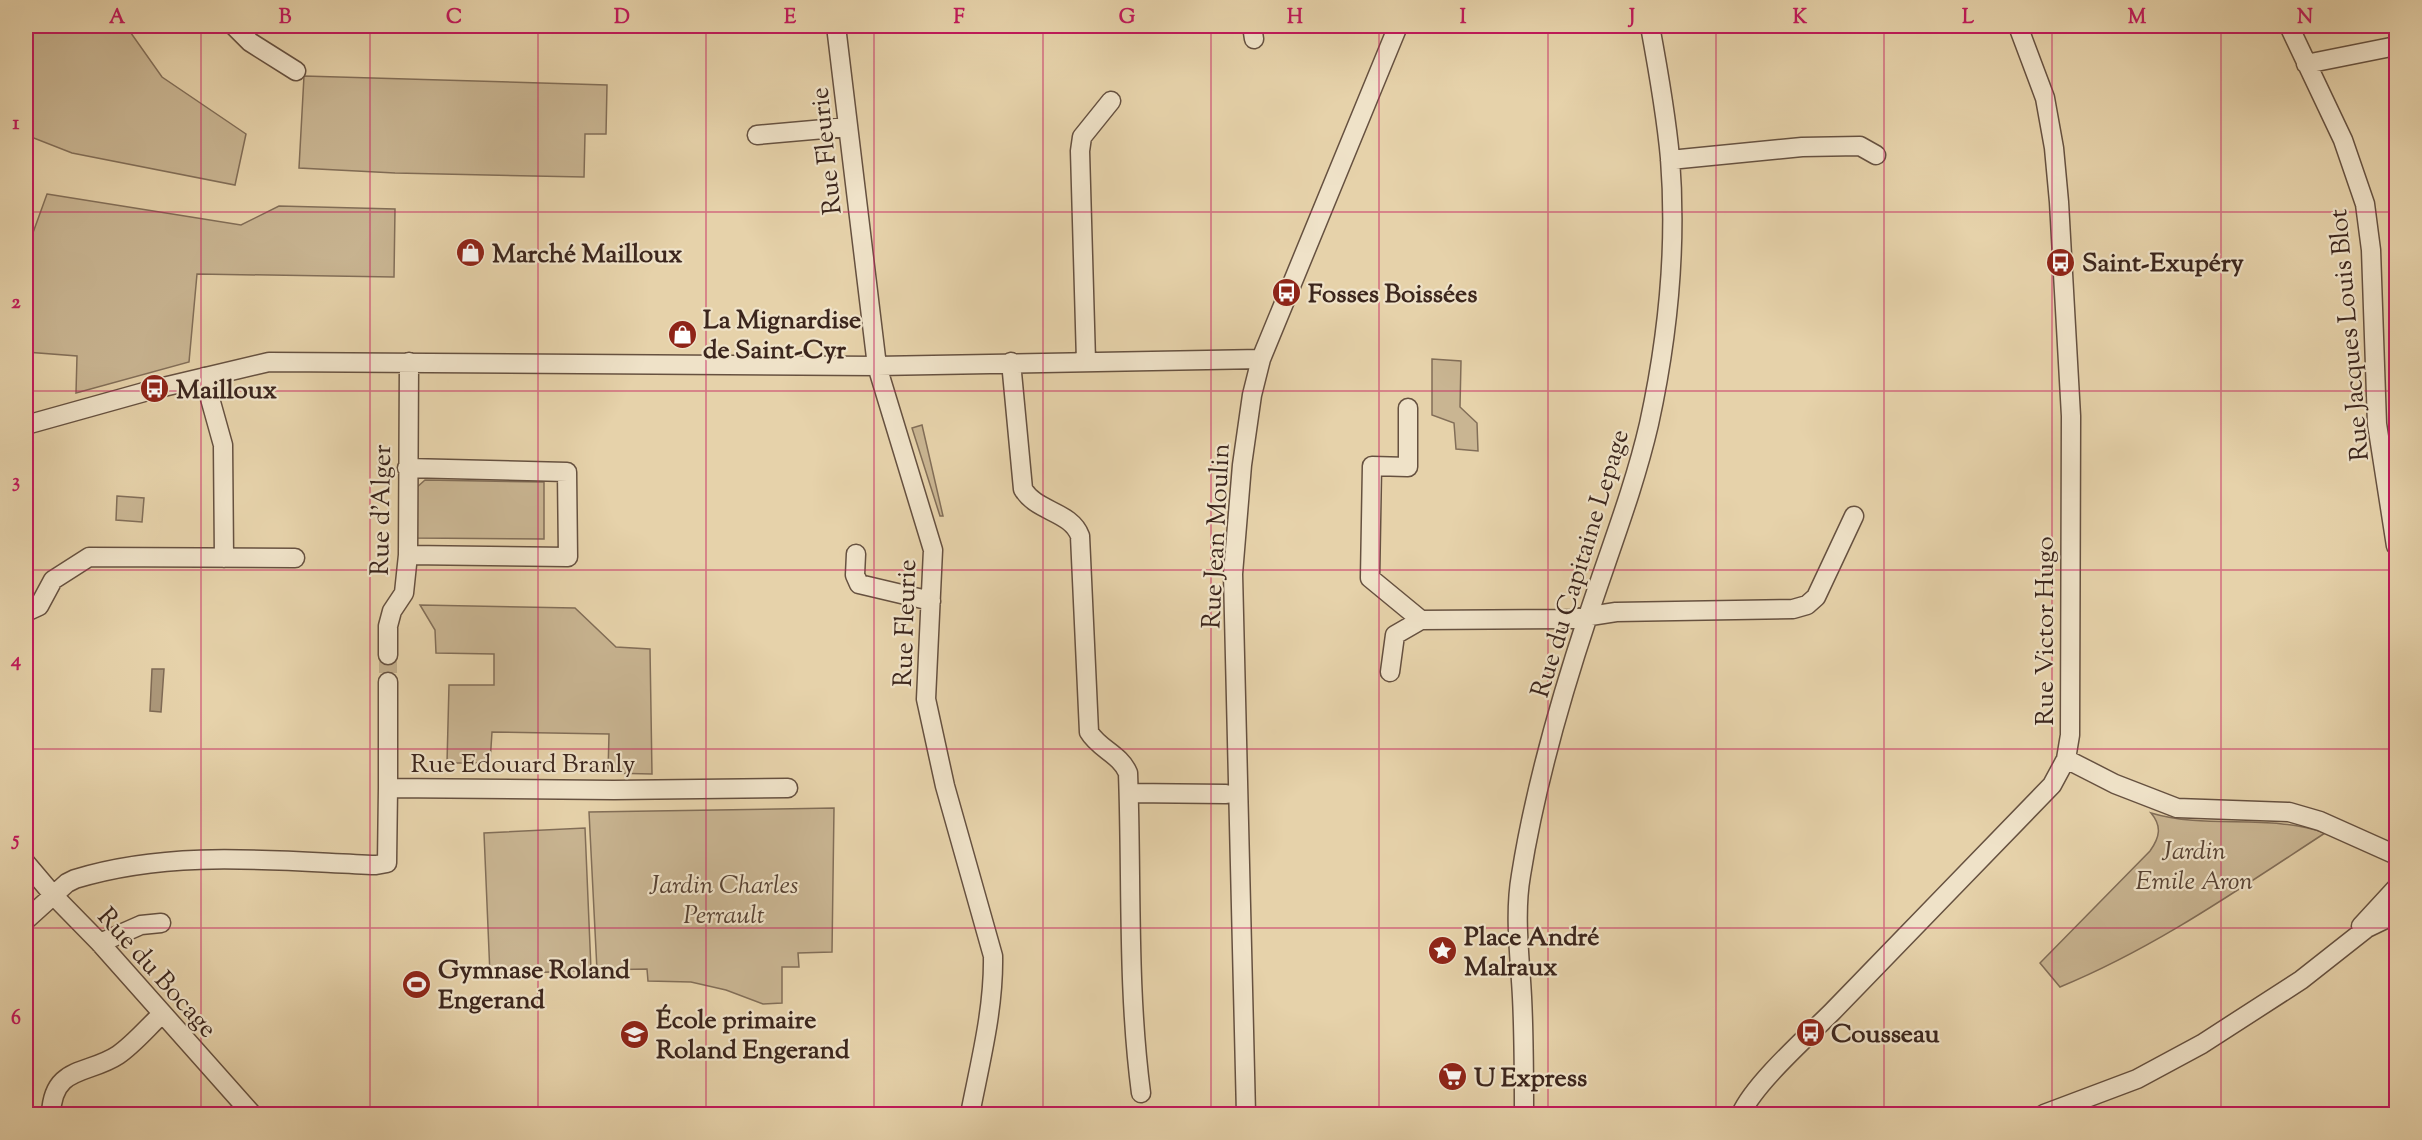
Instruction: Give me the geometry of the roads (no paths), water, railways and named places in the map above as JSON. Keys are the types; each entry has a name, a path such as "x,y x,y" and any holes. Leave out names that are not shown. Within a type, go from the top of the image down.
{"street":[{"path":"234,26 250,42 296,71"},
{"name":"Rue Fleurie","path":"836,26 877,366 933,550 926,699 945,786 993,957 987,1025 970,1114"},
{"name":"Rue Jean Moulin","path":"1246,1114 1233,574 1242,465 1252,395 1261,358 1398,26"},
{"name":"Rue du Capitaine Lepage","path":"1524,1114 1523,1003 1518,917 1520,878 1550,739 1635,477 1649,425 1670,284 1673,219 1670,160 1667,122 1650,26"},
{"name":"Rue Victor Hugo","path":"1741,1114 1756,1091 1810,1033 2052,785 2066,759 2070,735 2071,416 2059,202 2054,148 2045,98 2018,26"},
{"name":"Rue Jacques Louis Blot","path":"2289,26 2343,140 2365,204 2371,250 2377,424 2397,546"},
{"path":"2306,64 2397,46"},
{"path":"1086,361 1080,151 1083,137 1111,101"},
{"path":"757,135 848,127"},
{"path":"1670,160 1802,147 1860,146 1876,154"},
{"path":"26,424 269,362 877,366 1261,358"},
{"name":"Rue d'Alger","path":"387,655 388,626 392,610 404,593 408,555 409,362"},
{"path":"1011,362 1023,489 1033,501 1070,522 1077,528 1080,536 1089,732 1098,743 1124,765 1128,773 1130,949 1134,1040 1141,1093"},
{"path":"204,377 223,445 224,558"},
{"path":"1408,408 1408,467 1372,466 1370,578 1421,620"},
{"path":"407,468 567,472 568,493 568,557 408,555"},
{"path":"1390,672 1395,635 1421,620 1571,619 1616,612 1793,609 1807,605 1816,597 1854,516"},
{"path":"856,554 855,574 859,584 931,601"},
{"path":"26,612 39,606 53,580 89,557 295,558"},
{"path":"388,682 388,788"},
{"path":"2066,759 2115,784 2177,808 2289,812 2320,821 2397,855"},
{"name":"Rue Edouard Branly","path":"54,896 67,883 75,879 115,867 152,862 196,859 376,865 387,863 388,788 614,790 788,788"},
{"path":"1129,793 1226,794"},
{"name":"Rue du Bocage","path":"26,863 252,1114"},
{"path":"2342,947 2397,888"},
{"path":"26,920 54,896"},
{"path":"2044,1114 2080,1109 2202,1044 2301,980 2367,928 2397,914"},
{"path":"100,943 141,925 161,923"},
{"path":"51,1114 54,1099 67,1076 77,1070 108,1061 124,1050 162,1014"}],"tunnel":[{"path":"388,655 388,682"}],"place":[{"name":"Marché Mailloux","path":"471,253"},
{"name":"Saint-Exupéry","path":"2061,262"},
{"name":"Fosses Boissées","path":"1287,293"},
{"name":"La Mignardise de Saint-Cyr","path":"682,334"},
{"name":"Mailloux","path":"155,389"},
{"name":"Place André Malraux","path":"1443,951"},
{"name":"Gymnase Roland Engerand","path":"417,984"},
{"name":"Cousseau","path":"1810,1033"},
{"name":"École primaire Roland Engerand","path":"635,1034"},
{"name":"U Express","path":"1453,1077"}],"park label":[{"name":"Jardin Emile Aron","path":"2194,865"},
{"name":"Jardin Charles Perrault","path":"724,899"}]}
